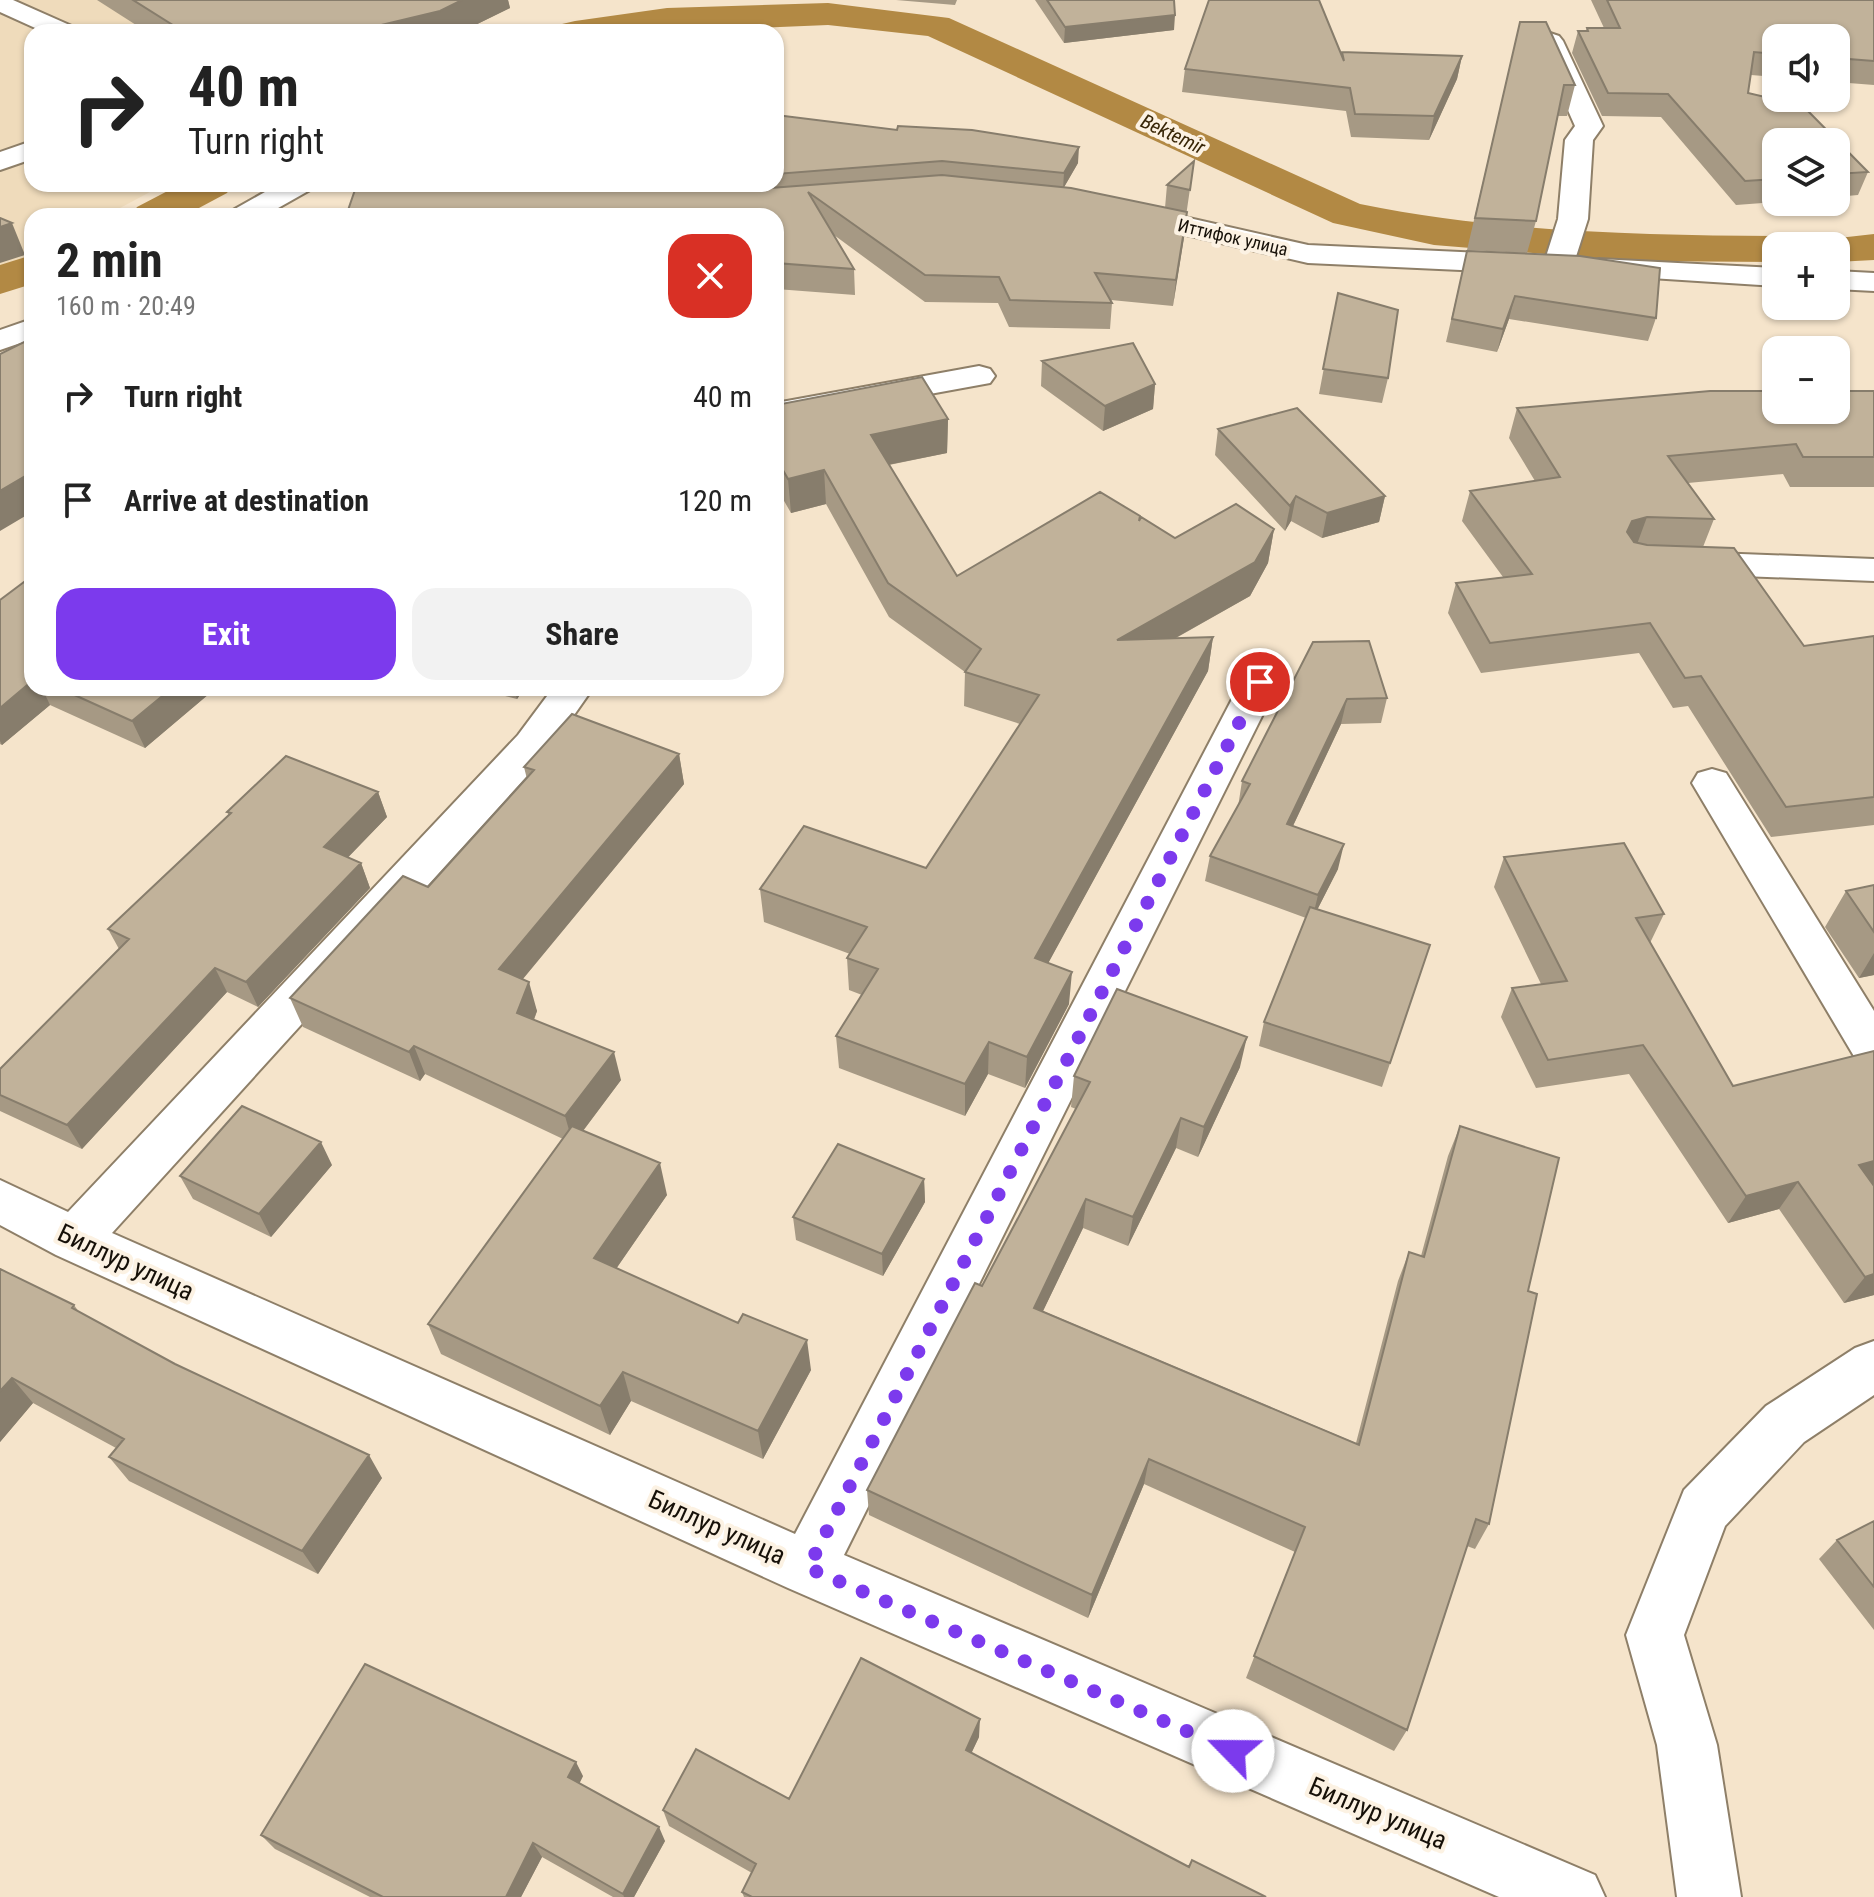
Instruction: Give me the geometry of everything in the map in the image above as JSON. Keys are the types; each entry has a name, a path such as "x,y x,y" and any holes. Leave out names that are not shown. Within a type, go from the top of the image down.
{"street":[{"path":"6,4 48,24"},
{"path":"1550,41 1589,126 1579,140 1573,219 1560,260"},
{"path":"0,162 24,152"},
{"path":"257,208 286,192"},
{"name":"Иттифок улица","path":"1098,207 1308,254 1560,260 1762,276"},
{"path":"1850,281 1874,282"},
{"path":"0,341 24,331"},
{"path":"784,411 979,376"},
{"path":"1653,561 1874,570"},
{"path":"808,1568 1260,682"},
{"path":"74,1240 532,745 568,696"},
{"path":"1712,783 1874,1050"},
{"name":"Биллур улица","path":"0,1201 74,1240 808,1568 1573,1897"},
{"path":"1709,1897 1687,1745 1655,1635 1704,1509 1785,1424 1874,1365"}],"shaded area":[{"path":"0,0 288,0 332,24 24,24 24,192 150,192 120,208 24,208 24,258 0,269"}],"building":[{"path":"133,0 462,0 440,11 386,24 171,24"},
{"path":"1047,0 1174,0 1175,15 1065,27"},
{"path":"1209,0 1319,0 1344,61 1342,52 1462,56 1434,116 1355,114 1350,88 1185,69"},
{"path":"1607,0 1874,0 1874,61 1850,59 1850,24 1762,24 1762,53 1754,52 1748,93 1762,96 1762,112 1809,112 1825,128 1762,128 1762,180 1745,181 1668,94 1608,93 1578,31 1620,28"},
{"path":"1520,22 1546,22 1575,85 1564,85 1536,221 1475,218"},
{"path":"784,116 897,130 898,126 972,130 1079,147 1064,173 942,161 784,173"},
{"path":"1850,154 1868,172 1850,173"},
{"path":"1194,161 1190,190 1167,185"},
{"path":"942,175 1071,188 1187,212 1176,280 1095,273 1112,303 1010,300 999,277 925,275 808,192 854,269 784,264 784,208 349,208 354,192 784,192 784,187"},
{"path":"0,218 12,223 0,227"},
{"path":"1467,251 1580,256 1660,268 1656,318 1515,296 1503,329 1452,319"},
{"path":"1338,293 1398,310 1388,378 1323,369"},
{"path":"24,342 24,477 0,491 0,354"},
{"path":"1133,343 1155,384 1105,406 1042,361"},
{"path":"922,377 948,419 871,435 957,576 1100,492 1140,516 1139,521 1141,517 1175,538 1236,504 1274,529 1255,562 1117,640 1213,637 1035,958 1072,972 1027,1057 989,1042 965,1084 836,1036 878,969 847,958 867,927 760,889 804,826 926,868 1039,695 965,672 981,649 888,583 824,470 788,479 784,472 784,403"},
{"path":"1710,391 1762,391 1762,424 1850,424 1850,391 1874,391 1874,457 1803,457 1796,444 1668,456 1714,519 1647,517 1632,521 1627,532 1634,542 1647,545 1734,548 1804,646 1874,636 1874,797 1786,807 1701,676 1685,678 1650,623 1490,643 1456,583 1532,574 1470,491 1560,477 1517,408"},
{"path":"1297,408 1385,496 1327,513 1296,496 1290,506 1218,429"},
{"path":"24,582 24,688 0,708 0,600"},
{"path":"1369,641 1387,698 1347,699 1287,824 1344,844 1318,895 1210,856 1250,784 1242,781 1313,642"},
{"path":"77,696 162,696 132,721"},
{"path":"572,714 679,754 499,969 529,982 517,1013 614,1052 565,1116 414,1046 409,1052 290,998 403,876 428,887 534,770 524,767"},
{"path":"286,756 378,792 324,847 361,863 246,982 215,968 67,1125 0,1095 0,1069 129,939 108,929 231,813 227,812"},
{"path":"1624,843 1664,914 1636,918 1733,1086 1874,1051 1874,1161 1859,1165 1874,1186 1874,1274 1865,1277 1798,1182 1746,1196 1643,1045 1548,1060 1512,988 1567,981 1504,857"},
{"path":"1874,885 1874,932 1846,891"},
{"path":"1310,907 1430,945 1390,1063 1264,1022"},
{"path":"1117,989 1247,1037 1204,1127 1181,1118 1133,1217 1086,1199 1034,1308 1359,1445 1409,1252 1424,1257 1460,1126 1559,1158 1528,1291 1537,1294 1489,1524 1476,1519 1407,1730 1254,1656 1305,1527 1149,1459 1092,1595 867,1490 975,1283 982,1286 1090,1082 1074,1076"},
{"path":"242,1106 321,1142 259,1214 180,1176"},
{"path":"572,1126 660,1163 594,1258 738,1323 743,1314 807,1340 758,1431 623,1372 600,1406 428,1324"},
{"path":"838,1144 924,1179 882,1254 793,1217"},
{"path":"0,1269 74,1305 72,1308 175,1364 369,1455 302,1551 109,1457 124,1439 12,1378 0,1391"},
{"path":"1874,1521 1874,1587 1837,1540"},
{"path":"861,1658 980,1719 966,1750 1189,1867 1192,1860 1266,1897 752,1897 742,1892 756,1864 663,1810 696,1749 789,1799"},
{"path":"365,1664 576,1762 568,1777 659,1827 623,1894 533,1843 506,1897 383,1897 261,1835"}],"waterway":[{"name":"Bektemir","path":"632,24 667,19 828,14 936,26 1348,214 1434,232 1630,248 1762,249"},
{"name":"Bektemir","path":"167,208 197,192"},
{"name":"Bektemir","path":"1850,248 1874,247"},
{"name":"Bektemir","path":"0,281 24,271"}],"route":[{"path":"1233,1751 808,1568 1260,682"}]}
